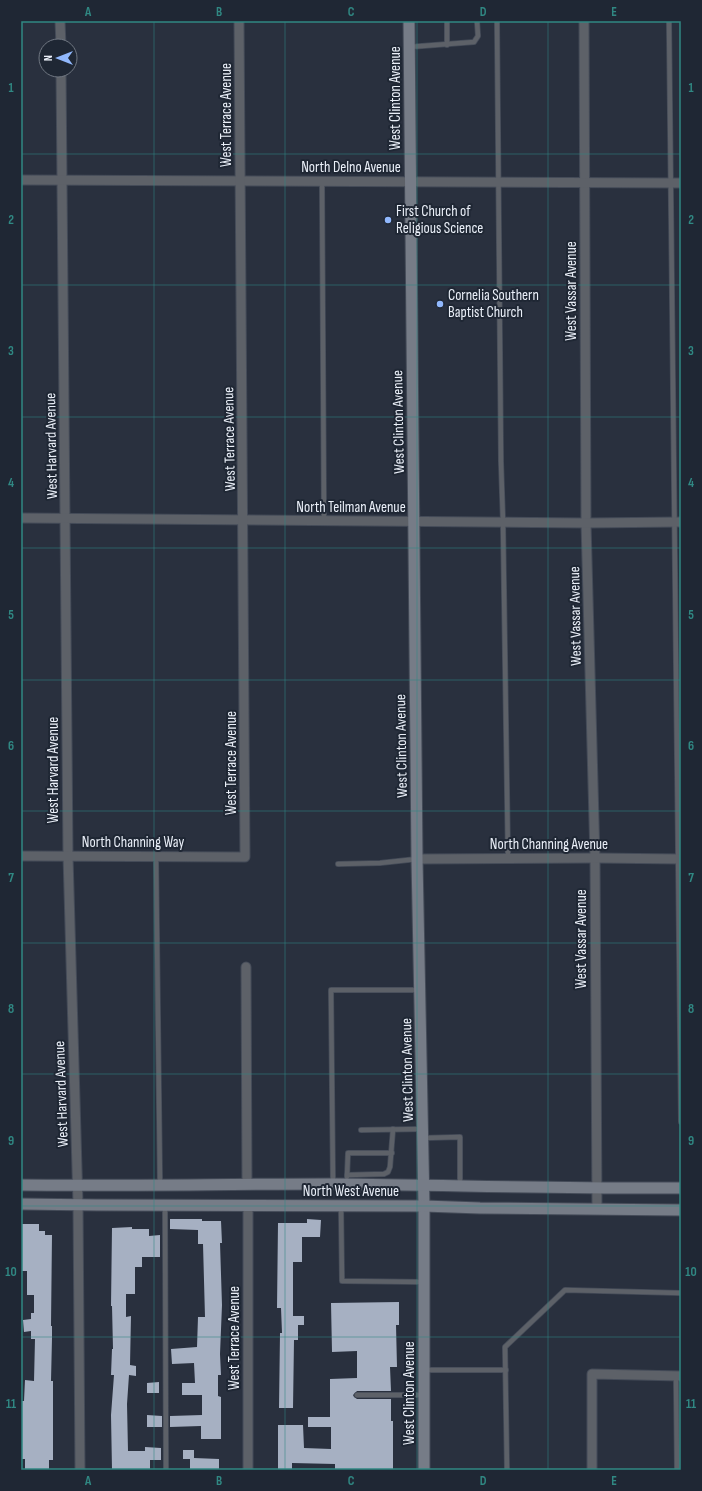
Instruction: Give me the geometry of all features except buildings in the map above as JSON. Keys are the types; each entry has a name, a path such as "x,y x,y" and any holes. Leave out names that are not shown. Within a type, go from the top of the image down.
{"main road":[{"name":"West Clinton Avenue","path":"409,21 417,859 424,1185 424,1470"},
{"name":"North West Avenue","path":"21,1185 333,1184 347,1180 460,1186 597,1189 681,1188"},
{"name":"North West Avenue","path":"21,1204 424,1206 681,1210"}],"street":[{"path":"60,21 61,38"},
{"name":"West Terrace Avenue","path":"239,21 244,520 245,857"},
{"name":"West Vassar Avenue","path":"584,21 586,523 595,858 597,1209"},
{"name":"West Harvard Avenue","path":"61,78 68,856 78,1204 80,1470"},
{"name":"North Delno Avenue","path":"21,180 322,180 681,183"},
{"name":"North Teilman Avenue","path":"21,518 586,523 677,522"},
{"name":"North Channing Way","path":"21,856 245,857"},
{"name":"North Channing Avenue","path":"417,859 679,859"},
{"path":"246,967 247,1184"},
{"name":"West Terrace Avenue","path":"248,1205 248,1470"},
{"path":"592,1470 592,1374 679,1376"}],"lane":[{"path":"447,21 447,45"},
{"path":"409,48 474,42 478,36 477,21"},
{"path":"497,21 501,462 504,522 508,858"},
{"path":"669,21 670,183 677,522 681,1122"},
{"path":"322,180 324,520"},
{"path":"156,856 160,1184"},
{"path":"338,864 417,859"},
{"path":"333,1184 331,990 420,990"},
{"path":"392,1153 348,1153 347,1180 388,1172 392,1153 393,1129"},
{"path":"361,1130 393,1129 423,1134 460,1137 460,1186"},
{"path":"166,1205 166,1470"},
{"path":"341,1206 342,1281 424,1282"},
{"path":"507,1470 505,1347 565,1290 681,1293"},
{"path":"424,1370 506,1370"},
{"path":"677,1470 679,1376"},
{"path":"357,1395 424,1395"}],"place":[{"name":"First Church of Religious Science","path":"388,220"},
{"name":"Cornelia Southern Baptist Church","path":"440,304"}]}
